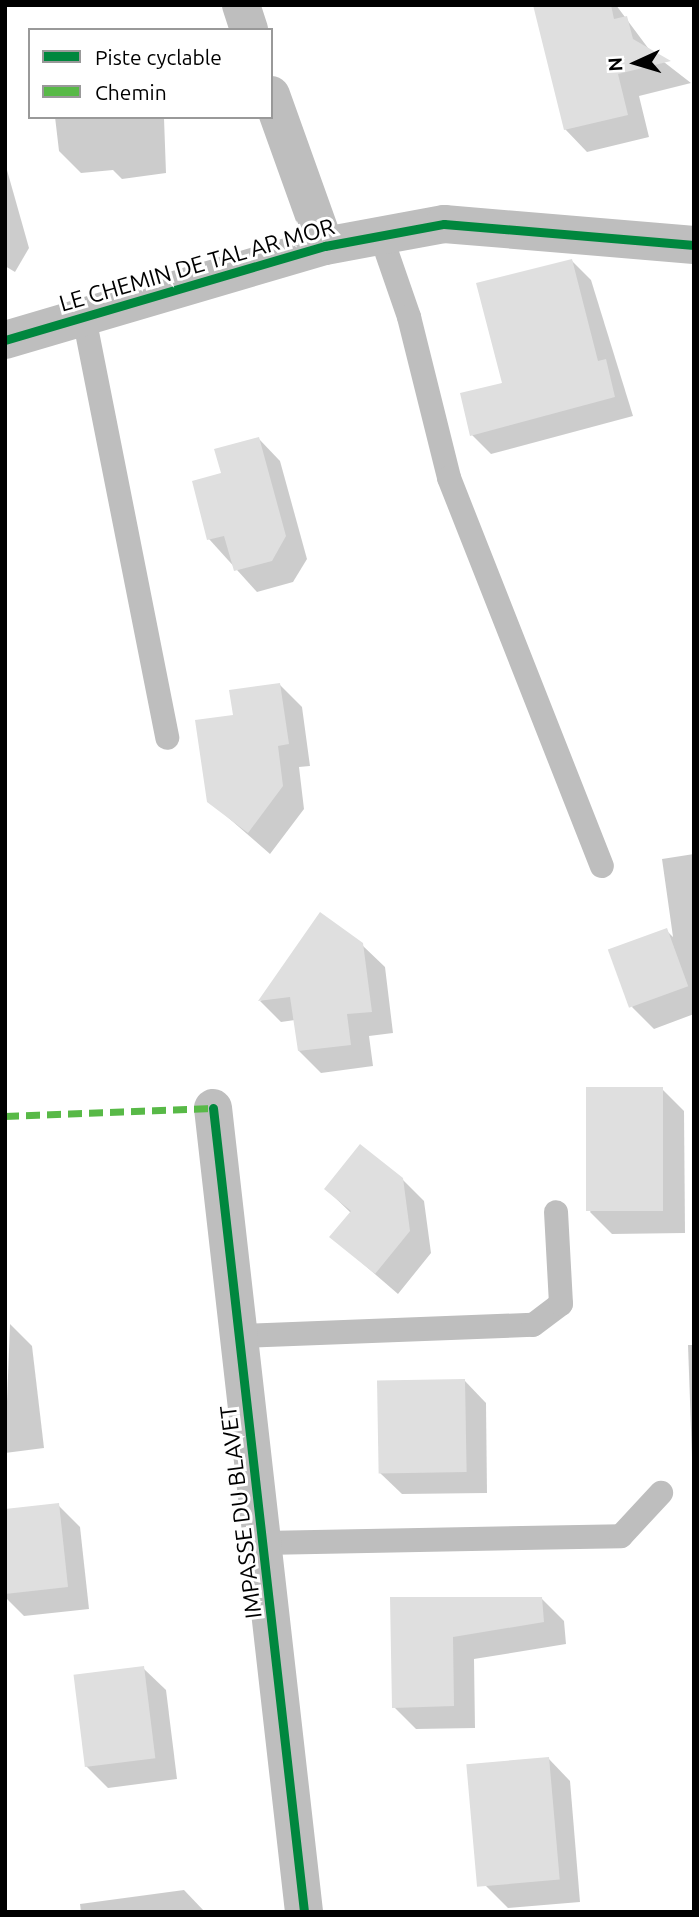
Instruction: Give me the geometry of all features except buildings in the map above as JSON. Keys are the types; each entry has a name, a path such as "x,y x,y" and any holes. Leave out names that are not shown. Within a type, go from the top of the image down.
{"street":[{"path":"241,5 248,28"},
{"path":"273,101 325,246"},
{"name":"LE CHEMIN DE TAL AR MOR","path":"5,340 325,246 444,224 694,245"},
{"name":"IMPASSE DU BLAVET","path":"213,1108 304,1912"}],"lane":[{"path":"381,236 409,317 449,478 602,866"},
{"path":"84,317 167,737"},
{"path":"240,1336 533,1325 561,1304 556,1212"},
{"path":"264,1543 621,1536 661,1493"}],"marked path":[{"path":"5,1116 213,1108"}],"cycle path":[{"path":"5,340 325,246 444,224 694,245"},
{"path":"213,1108 304,1912"}]}
